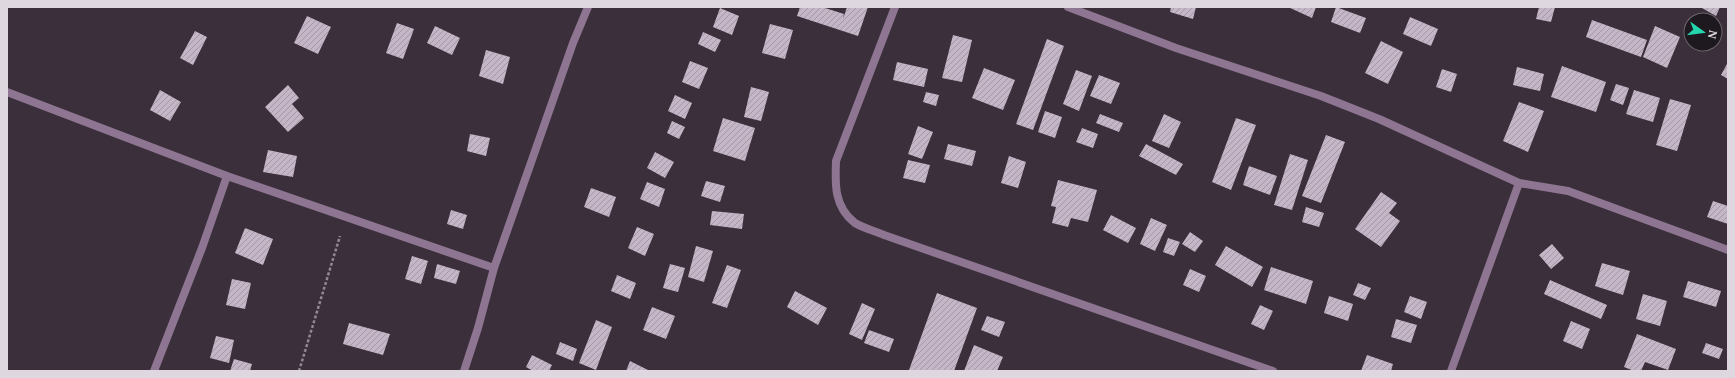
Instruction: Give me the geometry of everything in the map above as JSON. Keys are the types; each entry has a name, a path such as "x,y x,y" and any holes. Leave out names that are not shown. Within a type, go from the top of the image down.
{"street":[{"path":"464,371 478,328 494,268 573,43 588,7"},
{"path":"896,7 836,161 835,186 842,210 856,223 899,240 1273,371"},
{"path":"1068,7 1176,48 1321,96 1379,119 1519,183 1568,191 1728,250"},
{"path":"7,92 227,176 494,268"},
{"path":"154,371 202,248 227,176"},
{"path":"1451,371 1519,183"}],"path":[{"path":"299,371 346,216"}],"building":[{"path":"800,7 822,7 844,14 843,19 847,7 868,7 858,36 797,16"},
{"path":"1171,7 1196,7 1193,19 1170,12"},
{"path":"1288,7 1316,7 1312,18"},
{"path":"1336,7 1366,18 1360,33 1331,22"},
{"path":"1539,7 1555,7 1551,22 1536,19"},
{"path":"1720,7 1718,12 1709,12 1702,8"},
{"path":"720,8 739,16 732,35 713,27"},
{"path":"307,16 331,27 318,54 294,43"},
{"path":"1410,17 1438,29 1431,46 1403,34"},
{"path":"1592,20 1647,40 1641,57 1586,37"},
{"path":"397,23 414,29 403,59 386,53"},
{"path":"770,24 793,30 785,59 762,53"},
{"path":"435,26 460,38 452,55 427,43"},
{"path":"1655,26 1680,37 1667,68 1643,57"},
{"path":"195,31 207,37 193,65 180,58"},
{"path":"703,32 721,40 715,52 698,44"},
{"path":"953,35 972,40 962,82 942,78"},
{"path":"1047,39 1064,46 1033,130 1016,124"},
{"path":"1381,41 1403,52 1388,84 1365,73"},
{"path":"486,50 510,57 503,84 479,76"},
{"path":"690,61 708,68 699,89 682,82"},
{"path":"897,62 928,69 924,87 893,80"},
{"path":"1728,62 1728,79 1721,75"},
{"path":"1562,66 1606,82 1596,112 1551,97"},
{"path":"1517,67 1544,74 1540,91 1513,85"},
{"path":"984,68 1015,80 1003,110 972,98"},
{"path":"1442,69 1457,74 1451,92 1436,87"},
{"path":"1076,70 1092,76 1079,111 1063,104"},
{"path":"1099,75 1120,83 1111,104 1090,96"},
{"path":"1616,84 1629,88 1623,105 1610,100"},
{"path":"288,85 299,98 292,104 304,118 288,132 265,107"},
{"path":"751,87 769,92 761,121 744,117"},
{"path":"160,90 181,102 170,121 150,110"},
{"path":"1634,90 1660,98 1653,122 1626,114"},
{"path":"926,92 939,95 936,106 923,102"},
{"path":"675,95 692,103 685,119 668,111"},
{"path":"1670,99 1691,105 1677,151 1656,145"},
{"path":"1519,102 1544,111 1528,152 1503,141"},
{"path":"1045,111 1062,117 1055,138 1038,132"},
{"path":"1100,114 1123,123 1119,132 1096,123"},
{"path":"1164,114 1181,122 1169,148 1152,141"},
{"path":"723,118 755,128 745,161 713,151"},
{"path":"1236,118 1256,125 1231,190 1212,182"},
{"path":"672,121 685,127 679,139 667,133"},
{"path":"918,126 933,132 922,159 908,154"},
{"path":"1082,128 1098,134 1093,148 1076,142"},
{"path":"470,134 490,138 486,156 467,151"},
{"path":"1326,135 1345,142 1321,203 1302,196"},
{"path":"948,144 976,151 972,166 944,159"},
{"path":"1146,144 1183,164 1176,175 1139,156"},
{"path":"268,150 297,156 293,177 263,172"},
{"path":"655,152 674,162 665,178 647,168"},
{"path":"1290,154 1308,160 1292,210 1274,205"},
{"path":"1009,156 1026,162 1018,188 1001,183"},
{"path":"908,160 930,165 925,183 903,178"},
{"path":"1249,166 1277,176 1270,195 1243,185"},
{"path":"1058,180 1097,190 1088,222 1071,218 1068,227 1052,223 1056,207 1051,206"},
{"path":"706,181 725,186 720,202 701,196"},
{"path":"647,182 665,189 659,207 640,199"},
{"path":"591,188 616,197 609,217 584,207"},
{"path":"1381,192 1397,203 1389,213 1400,221 1381,247 1355,229"},
{"path":"1713,201 1728,206 1728,224 1707,217"},
{"path":"1306,207 1324,213 1319,227 1302,222"},
{"path":"451,210 467,215 463,229 447,224"},
{"path":"712,211 744,214 742,229 710,225"},
{"path":"1111,215 1136,228 1128,243 1103,230"},
{"path":"1151,218 1167,225 1155,251 1140,244"},
{"path":"637,227 654,234 645,256 628,248"},
{"path":"245,228 273,239 263,265 235,253"},
{"path":"1190,232 1203,241 1195,252 1182,244"},
{"path":"1168,238 1180,242 1174,256 1163,252"},
{"path":"1552,244 1564,258 1551,269 1539,255"},
{"path":"696,246 713,251 704,282 688,277"},
{"path":"1226,246 1263,267 1252,287 1215,265"},
{"path":"412,256 428,261 421,284 405,279"},
{"path":"1602,263 1630,271 1623,295 1595,286"},
{"path":"437,264 460,271 456,284 434,278"},
{"path":"670,264 685,268 678,292 663,288"},
{"path":"727,265 741,270 727,308 712,303"},
{"path":"1271,267 1313,281 1306,304 1264,290"},
{"path":"1190,269 1206,276 1199,292 1183,285"},
{"path":"617,275 636,283 630,299 611,291"},
{"path":"232,279 251,283 245,309 226,305"},
{"path":"1550,280 1607,305 1601,319 1544,294"},
{"path":"1688,281 1721,291 1716,307 1683,297"},
{"path":"1358,283 1371,288 1365,300 1353,295"},
{"path":"795,291 827,308 818,325 787,307"},
{"path":"937,293 977,308 954,371 909,370"},
{"path":"1643,294 1667,301 1660,326 1636,319"},
{"path":"1329,296 1353,304 1348,321 1324,313"},
{"path":"1410,296 1427,302 1421,319 1404,312"},
{"path":"862,303 875,309 862,340 849,334"},
{"path":"1260,305 1273,311 1264,330 1251,324"},
{"path":"652,307 675,316 666,339 643,330"},
{"path":"987,316 1005,322 999,337 981,330"},
{"path":"1396,319 1417,325 1411,343 1391,337"},
{"path":"596,320 612,327 596,370 579,363"},
{"path":"1571,321 1590,329 1582,349 1563,341"},
{"path":"349,323 390,334 383,355 343,344"},
{"path":"869,330 894,339 889,352 864,343"},
{"path":"1637,334 1676,349 1668,370 1645,362 1641,371 1634,371 1624,367"},
{"path":"216,336 234,340 229,363 210,358"},
{"path":"560,342 577,349 573,361 556,354"},
{"path":"1706,343 1723,349 1719,359 1702,353"},
{"path":"974,345 1003,357 997,371 964,371"},
{"path":"532,355 552,365 549,371 533,371 526,367"},
{"path":"1367,355 1393,364 1391,371 1361,371"},
{"path":"234,359 252,364 250,371 230,371"},
{"path":"630,361 650,371 626,371"}]}
